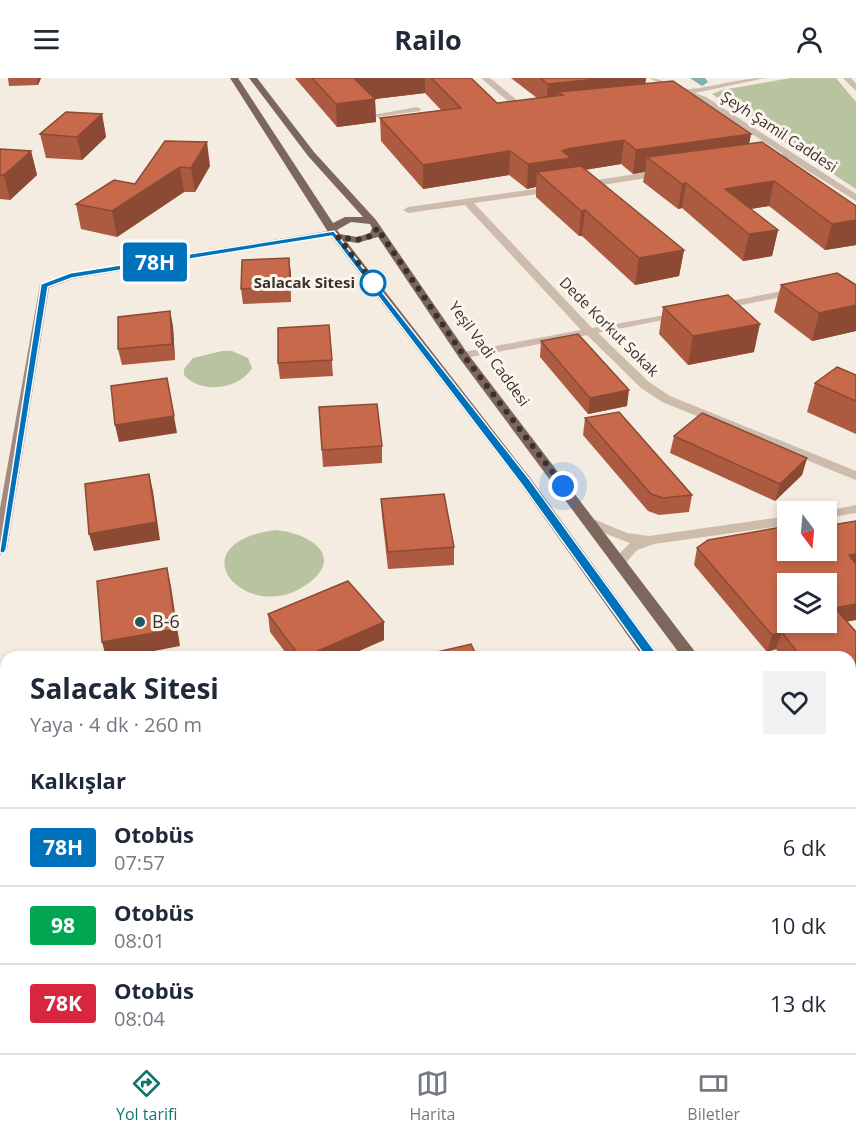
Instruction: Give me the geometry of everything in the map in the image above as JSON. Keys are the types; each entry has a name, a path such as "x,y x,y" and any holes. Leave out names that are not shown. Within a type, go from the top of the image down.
{"main road":[{"path":"234,78 335,233 519,473 648,651"},
{"name":"Yeşil Vadi Caddesi","path":"253,78 311,154 375,225 464,356 686,651"},
{"path":"345,220 375,225 374,235 364,239 335,233 335,224 345,220"}],"street":[{"path":"485,78 520,107 542,111"},
{"name":"Şeyh Şamil Caddesi","path":"653,78 684,93 703,99 856,198"},
{"path":"662,96 760,78"},
{"path":"847,78 856,89"},
{"path":"377,115 417,109"},
{"path":"758,160 791,156"},
{"path":"408,210 669,172"},
{"name":"Dede Korkut Sokak","path":"467,201 589,331 645,386 666,399 856,476"},
{"path":"0,550 2,522 44,286 70,276 335,233"},
{"path":"708,308 809,289"},
{"path":"464,356 687,312"},
{"path":"837,512 856,509"},
{"path":"619,561 632,547 652,540 777,522"},
{"path":"591,523 624,537 652,540"}],"green space":[{"path":"791,78 836,78 856,102 856,189 712,94 722,90"},
{"path":"232,351 248,358 252,368 238,381 219,387 200,385 184,375 184,369 193,358"},
{"path":"275,530 298,535 317,546 324,562 320,572 310,582 287,594 265,596 245,591 231,580 225,566 228,551 244,539"}],"building":[{"path":"312,78 367,78 355,79 375,99 336,104"},
{"path":"431,78 471,78 497,103 563,95 558,92 673,81 751,134 636,150 624,140 567,149 562,151 571,158 528,164 510,151 423,165 380,118 461,108"},
{"path":"540,78 607,78 548,84"},
{"path":"66,112 102,114 77,137 40,134"},
{"path":"165,141 207,142 191,168 180,167 112,211 76,204 114,180 135,184"},
{"path":"762,142 856,206 856,220 832,224 774,181 725,189 778,230 749,234 686,183 682,184 647,157"},
{"path":"0,149 31,151 4,175 0,175"},
{"path":"581,166 684,250 639,258 585,210 581,211 537,172"},
{"path":"289,258 290,286 241,289 242,260"},
{"path":"837,273 856,285 856,305 819,313 781,285"},
{"path":"728,295 760,324 693,336 663,307"},
{"path":"170,311 172,344 118,349 118,317"},
{"path":"329,325 332,360 278,363 278,328"},
{"path":"578,334 629,390 590,398 541,341"},
{"path":"837,367 856,375 856,401 815,383"},
{"path":"167,378 174,416 115,425 111,386"},
{"path":"377,404 382,446 322,450 319,407"},
{"path":"619,412 692,495 663,498 651,494 585,418"},
{"path":"702,413 807,458 780,484 674,436"},
{"path":"149,474 156,522 89,534 85,484"},
{"path":"444,494 454,547 388,552 381,499"},
{"path":"856,521 856,554 849,555 856,564 856,604 837,608 837,573 777,573 779,633 772,635 697,548 708,540 777,528 777,561 837,561 837,524"},
{"name":"B-6","path":"167,568 176,629 102,642 97,581"},
{"path":"348,581 384,622 318,651 296,651 268,614"},
{"path":"837,610 856,632 856,651 796,651 783,633 837,633"},
{"path":"471,644 474,651 441,651"}],"waterway":[{"path":"696,78 702,82"}],"bus line":[{"name":"78H","path":"0,550 39,302 44,286 59,278 334,233 526,482 648,651"}],"place":[{"name":"Salacak Sitesi","path":"373,283"},
{"name":"B-6","path":"140,622"}],"route":[{"path":"373,283 379,290 338,237 351,240 364,239 374,235 377,228 464,356 563,486"}]}
